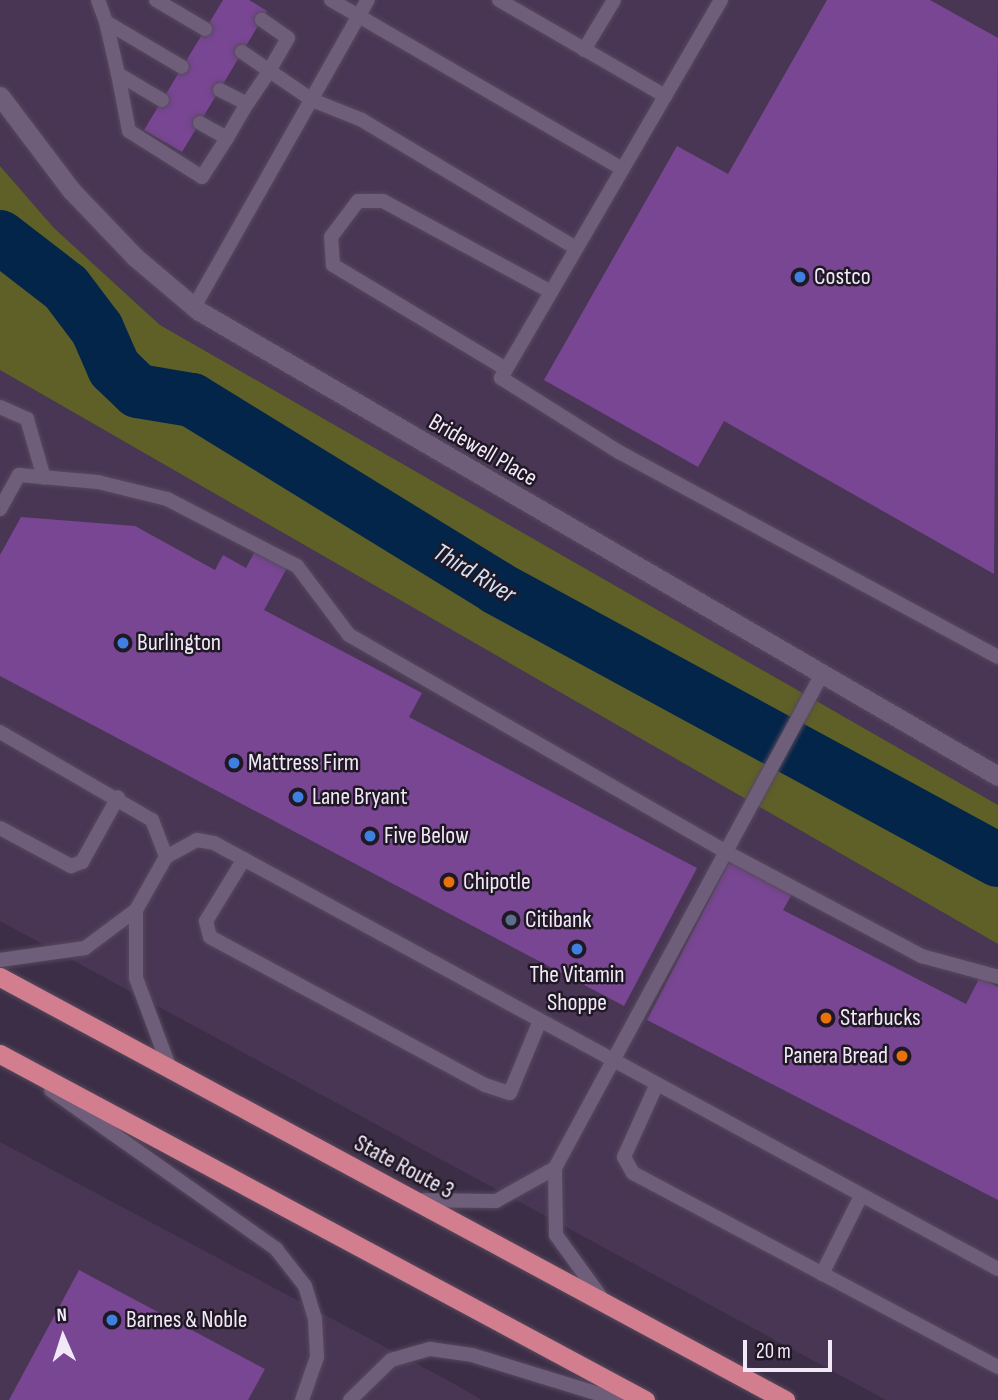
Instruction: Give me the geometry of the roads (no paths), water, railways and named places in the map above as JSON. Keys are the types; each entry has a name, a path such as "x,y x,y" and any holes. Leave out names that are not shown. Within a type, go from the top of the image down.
{"highway":[{"name":"State Route 3","path":"0,977 785,1400"},
{"path":"1,1055 645,1400"}],"street":[{"name":"Bridewell Place","path":"0,96 71,190 194,307 998,776"}],"lane":[{"path":"98,0 106,22 129,131 202,177 288,38 262,20"},
{"path":"156,0 205,29"},
{"path":"331,0 622,169"},
{"path":"194,307 368,0"},
{"path":"499,0 665,96"},
{"path":"584,50 614,0"},
{"path":"721,0 500,379 619,452 998,657"},
{"path":"106,22 182,67"},
{"path":"242,52 312,100 362,120 576,248"},
{"path":"118,74 162,100"},
{"path":"220,90 247,104"},
{"path":"200,123 227,138"},
{"path":"506,369 332,265 331,237 358,201 383,201 551,292"},
{"path":"0,407 27,419 44,478"},
{"path":"0,509 19,475 98,482 167,499 297,566 349,635 726,852 922,956 998,976"},
{"path":"606,1304 556,1236 555,1168 822,674"},
{"path":"0,733 118,797 152,820 166,857"},
{"path":"0,828 71,866 82,862 118,797"},
{"path":"0,960 85,948 136,910 166,857 197,840 244,859 611,1063 998,1269"},
{"path":"244,859 206,921 209,937 485,1085 510,1093 539,1023"},
{"path":"136,910 136,978 170,1069"},
{"path":"1,1055 276,1249 305,1286 315,1319 317,1357 302,1400"},
{"path":"656,1086 624,1157 633,1173 998,1367"},
{"path":"412,1200 496,1200 555,1168"},
{"path":"822,1274 862,1196"},
{"path":"350,1400 391,1360 430,1349 472,1354 618,1400"}],"waterway":[{"name":"Third River","path":"0,237 66,288 97,329 114,368 138,391 192,400 497,588 998,860"}],"place":[{"name":"Costco","path":"800,277"},
{"name":"Burlington","path":"123,643"},
{"name":"Mattress Firm","path":"234,763"},
{"name":"Lane Bryant","path":"298,797"},
{"name":"Five Below","path":"370,836"},
{"name":"Chipotle","path":"449,882"},
{"name":"Citibank","path":"511,920"},
{"name":"The Vitamin Shoppe","path":"577,949"},
{"name":"Starbucks","path":"826,1018"},
{"name":"Panera Bread","path":"902,1056"},
{"name":"Barnes & Noble","path":"112,1320"}]}
